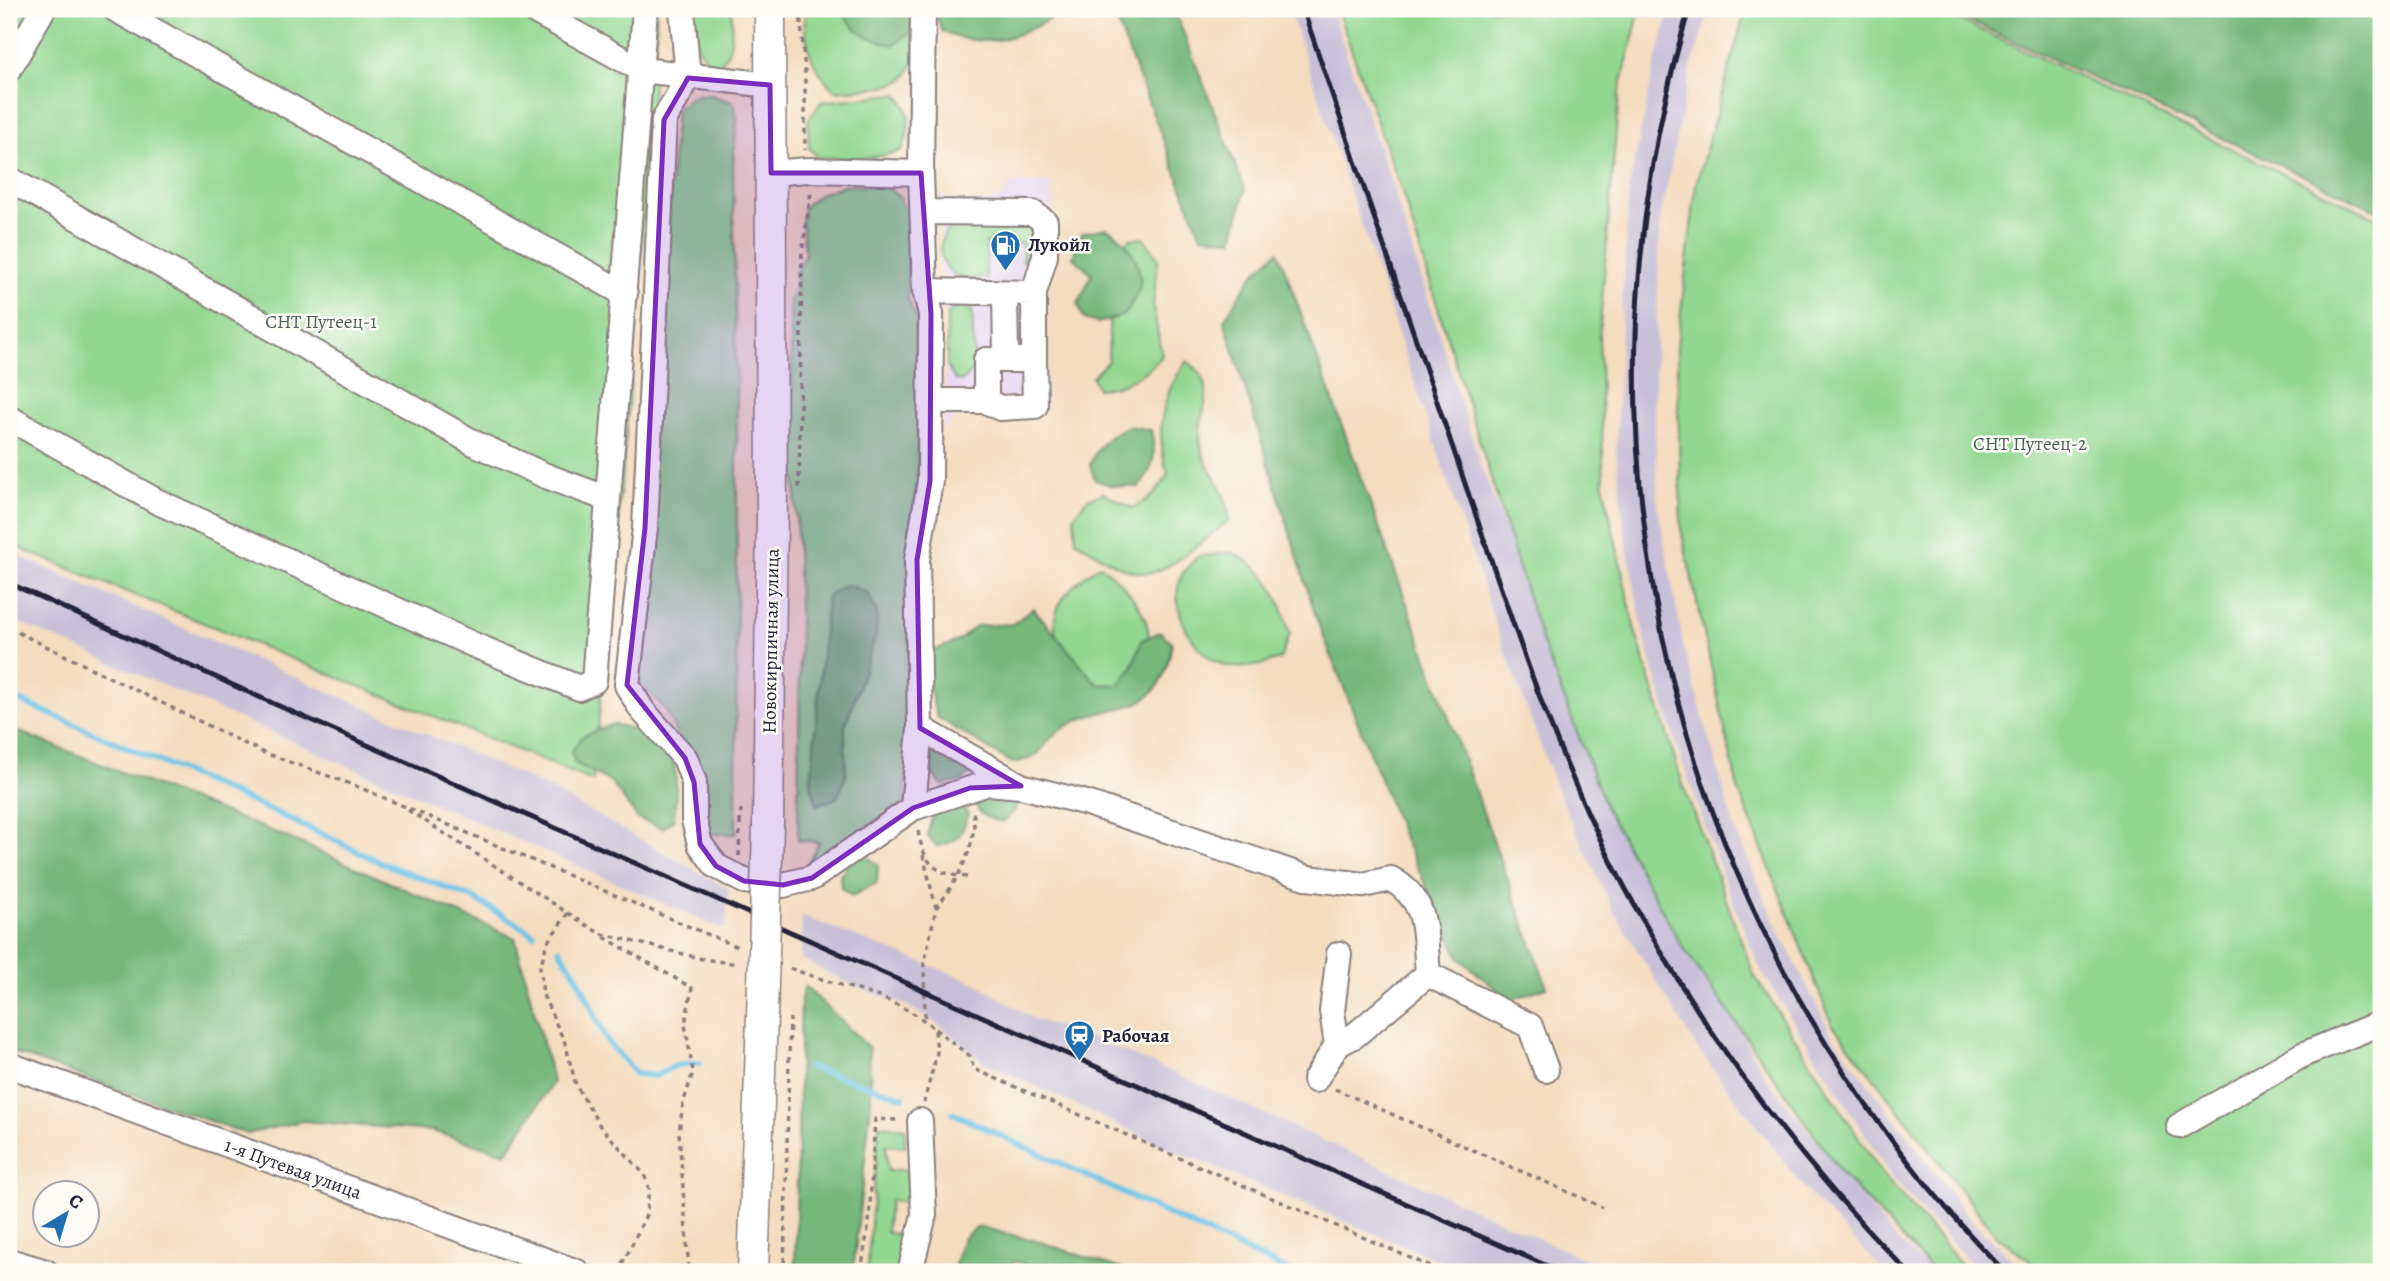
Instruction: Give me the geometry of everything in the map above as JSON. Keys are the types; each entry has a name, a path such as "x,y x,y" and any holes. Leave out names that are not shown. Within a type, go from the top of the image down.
{"main road":[{"name":"Новокирпичная улица","path":"753,1272 776,1017 768,825 772,514 770,9"}],"street":[{"path":"9,69 43,9"},
{"path":"115,9 625,294"},
{"path":"531,9 642,70 688,78 770,85"},
{"path":"594,681 645,9"},
{"path":"682,9 688,78 664,120 645,528 627,685 642,710 685,758 694,782 694,820 700,844 716,866 744,881 783,885 812,878 913,808 988,783 1021,786 1087,803 1308,878 1363,885 1391,879 1407,888 1421,908 1428,974"},
{"path":"913,808 920,728 917,560 930,481 931,314 925,291 924,212 920,173 923,9"},
{"path":"771,173 808,170 920,173"},
{"path":"9,179 476,444 546,476 608,499"},
{"path":"924,212 1033,213 1045,222 1045,256 1034,293 1035,406 1000,408 986,401 931,401"},
{"path":"925,291 1034,293"},
{"path":"1005,293 1006,360"},
{"path":"986,401 986,360 1034,360"},
{"path":"9,418 156,501 337,585 543,674 579,688 594,681 627,685"},
{"path":"920,728 1021,786"},
{"path":"1337,1045 1332,1011 1339,954"},
{"path":"1315,1080 1337,1045 1354,1036 1428,974"},
{"path":"1428,974 1530,1026 1546,1070"},
{"path":"2179,1126 2302,1055 2381,1023"},
{"name":"1-я Путевая улица","path":"9,1065 577,1272"},
{"path":"910,1272 924,1215 920,1121"},
{"path":"9,1261 46,1272"}],"path":[{"path":"800,9 805,73 803,139 812,198 803,254"},
{"path":"9,628 262,752 400,805 743,949"},
{"path":"925,1020 924,964 936,908 958,876 971,839 974,816 970,788"},
{"path":"400,805 598,933 692,988 685,1024 693,1072 690,1091 683,1104 679,1132 689,1272"},
{"path":"913,808 936,908"},
{"path":"923,855 937,870 969,877"},
{"path":"568,913 547,943 540,967 543,995 565,1043 576,1085 600,1126 644,1174 649,1188 646,1215 625,1259 615,1272"},
{"path":"598,933 702,959 740,964"},
{"path":"779,963 894,1002 925,1020 970,1056 974,1069 1443,1272"},
{"path":"778,970 803,973"},
{"path":"776,1017 784,1272"},
{"path":"862,1272 869,1222 875,1119 920,1121 937,1053 935,1029"},
{"path":"1315,1080 1602,1207"}],"highlighted area":[{"path":"688,78 770,85 771,173 921,173 931,314 930,481 917,560 920,728 1021,786 970,788 913,808 812,878 783,885 744,881 716,866 700,844 694,782 685,758 627,685 645,528 664,120"}],"shaded area":[{"path":"1289,9 1331,9 1389,176 1480,463 1602,776 1765,1077 1894,1237 1932,1272 1885,1272 1808,1193 1697,1048 1613,910 1558,792 1500,637"},
{"path":"1670,9 1710,9 1691,67 1660,220 1654,401 1658,507 1684,649 1735,830 1775,923 1832,1035 1972,1222 2026,1272 1979,1272 1895,1181 1761,971 1722,874 1678,750 1645,641 1627,548 1616,452 1629,188 1655,64"},
{"path":"1012,183 1051,183 1052,225 1047,231 1046,401 1029,415 955,417 944,430 947,315 941,257 940,194 953,202 986,202 1000,198"},
{"path":"9,552 543,785 729,889 725,930 9,618"},
{"path":"802,916 976,983 1034,1019 1082,1034 1183,1077 1613,1272 1467,1272 1168,1148 982,1061 941,1026 906,1005 857,987 801,959"}],"green space":[{"name":"СНТ Путеец-1","path":"9,9 657,9 638,299 593,781 9,544"},
{"path":"690,9 732,9 729,49 716,67 704,57 696,42"},
{"path":"804,9 919,9 911,69 905,78 895,83 881,87 835,91 826,82 810,53 805,33"},
{"path":"842,9 881,9 888,13 892,9 917,9 912,31 894,45 863,34 850,23"},
{"path":"933,9 1050,9 1050,19 1011,37 972,40 943,32"},
{"path":"1112,9 1174,9 1245,189 1233,240 1201,236"},
{"path":"1337,9 1640,9 1619,94 1599,337 1604,488 1635,631 1682,782 1754,975 1883,1175 1968,1272 1934,1272 1842,1174 1680,943 1607,810 1542,642 1402,192"},
{"name":"СНТ Путеец-2","path":"1746,9 1937,9 2381,220 2381,1272 2044,1272 1996,1235 1832,1024 1738,789 1681,529 1677,346 1696,185"},
{"path":"1944,9 2358,9 2381,22 2381,212"},
{"path":"708,94 734,103 737,118 733,163 737,436 736,834 700,834 687,771 673,725 663,707 636,678 676,109 693,96"},
{"path":"897,94 906,107 909,120 902,150 871,158 850,159 818,157 809,148 808,120 821,102"},
{"path":"844,185 887,187 900,198 907,216 908,300 916,318 918,483 909,532 910,747 904,805 838,843 807,865 819,842 798,840 800,643 790,301 796,289 795,274 805,254 802,221 804,207 820,194"},
{"path":"959,221 1030,224 1040,233 1036,260 1023,261 1022,243 986,243 986,278 966,279 953,274 942,259 941,242 951,227"},
{"path":"1105,228 1127,245 1136,262 1140,280 1138,292 1125,315 1098,323 1084,319 1078,304 1092,274 1073,257 1082,233"},
{"path":"1144,238 1158,259 1153,306 1162,356 1133,379 1117,386 1098,389 1092,377 1108,361 1111,297 1117,263 1130,239"},
{"path":"1278,251 1547,987 1509,1000 1460,959 1401,832 1316,617 1224,320 1252,276"},
{"path":"956,307 972,310 975,368 963,381 955,380 947,366 947,315"},
{"path":"1187,361 1204,380 1206,400 1201,422 1201,446 1207,465 1225,499 1229,521 1166,567 1146,573 1128,570 1076,541 1074,516 1087,499 1104,493 1132,508 1144,502 1161,485 1168,474 1161,443 1162,414 1171,387"},
{"path":"1129,426 1151,430 1153,460 1144,480 1139,487 1114,486 1095,480 1090,464 1097,450 1110,436"},
{"path":"1231,552 1245,559 1264,575 1277,595 1290,634 1280,659 1247,667 1227,666 1204,652 1186,628 1178,599 1178,586 1183,573 1197,557"},
{"path":"1100,565 1117,579 1140,609 1148,631 1148,642 1135,684 1093,690 1058,640 1055,617 1072,587"},
{"path":"846,585 867,592 877,613 876,635 845,727 846,776 837,798 817,805 811,783 827,596"},
{"path":"1033,608 1097,684 1119,685 1132,667 1142,640 1160,632 1172,642 1166,669 1157,687 1145,699 1079,720 1059,731 1037,755 1012,763 937,717 928,684 930,652 958,641 976,626 1013,624"},
{"path":"613,724 650,736 670,754 674,765 676,798 674,819 663,828 638,819 611,782 575,763 571,752 583,736"},
{"path":"9,728 284,836 515,938 553,1082 506,1153 432,1131 302,1121 247,1134 9,1051"},
{"path":"941,749 969,764 970,774 960,782 942,785 932,775 929,752"},
{"path":"974,793 1017,795 1015,810 1004,822 992,819 978,810"},
{"path":"957,800 968,814 964,827 955,840 937,846 928,837 932,818 939,809"},
{"path":"864,854 878,865 877,883 852,896 841,888 840,876 851,861"},
{"path":"805,986 869,1048 871,1102 853,1272 795,1272 801,998"},
{"path":"879,1125 905,1128 905,1147 886,1145 888,1171 906,1169 912,1205 890,1200 886,1232 906,1237 897,1272 867,1272"},
{"path":"980,1227 1040,1242 1130,1272 1033,1272 1024,1263 1013,1262 1003,1272 954,1272 963,1239"}],"waterway":[{"path":"9,696 277,813 382,863 473,898 534,934"},
{"path":"559,949 577,976 607,1041 636,1074 656,1076 676,1065 700,1063"},
{"path":"809,1067 903,1097"},
{"path":"953,1113 1291,1272"}],"railway":[{"path":"1303,9 1521,646 1555,737 1594,827 1646,926 1711,1031 1784,1132 1865,1227 1908,1272"},
{"path":"1689,9 1651,179 1636,349 1643,518 1673,684 1725,844 1798,997 1891,1140 2005,1272"},
{"path":"9,583 270,702 1561,1272"}],"place":[{"name":"Лукойл","path":"1005,272"},
{"name":"Рабочая","path":"1079,1063"}]}
